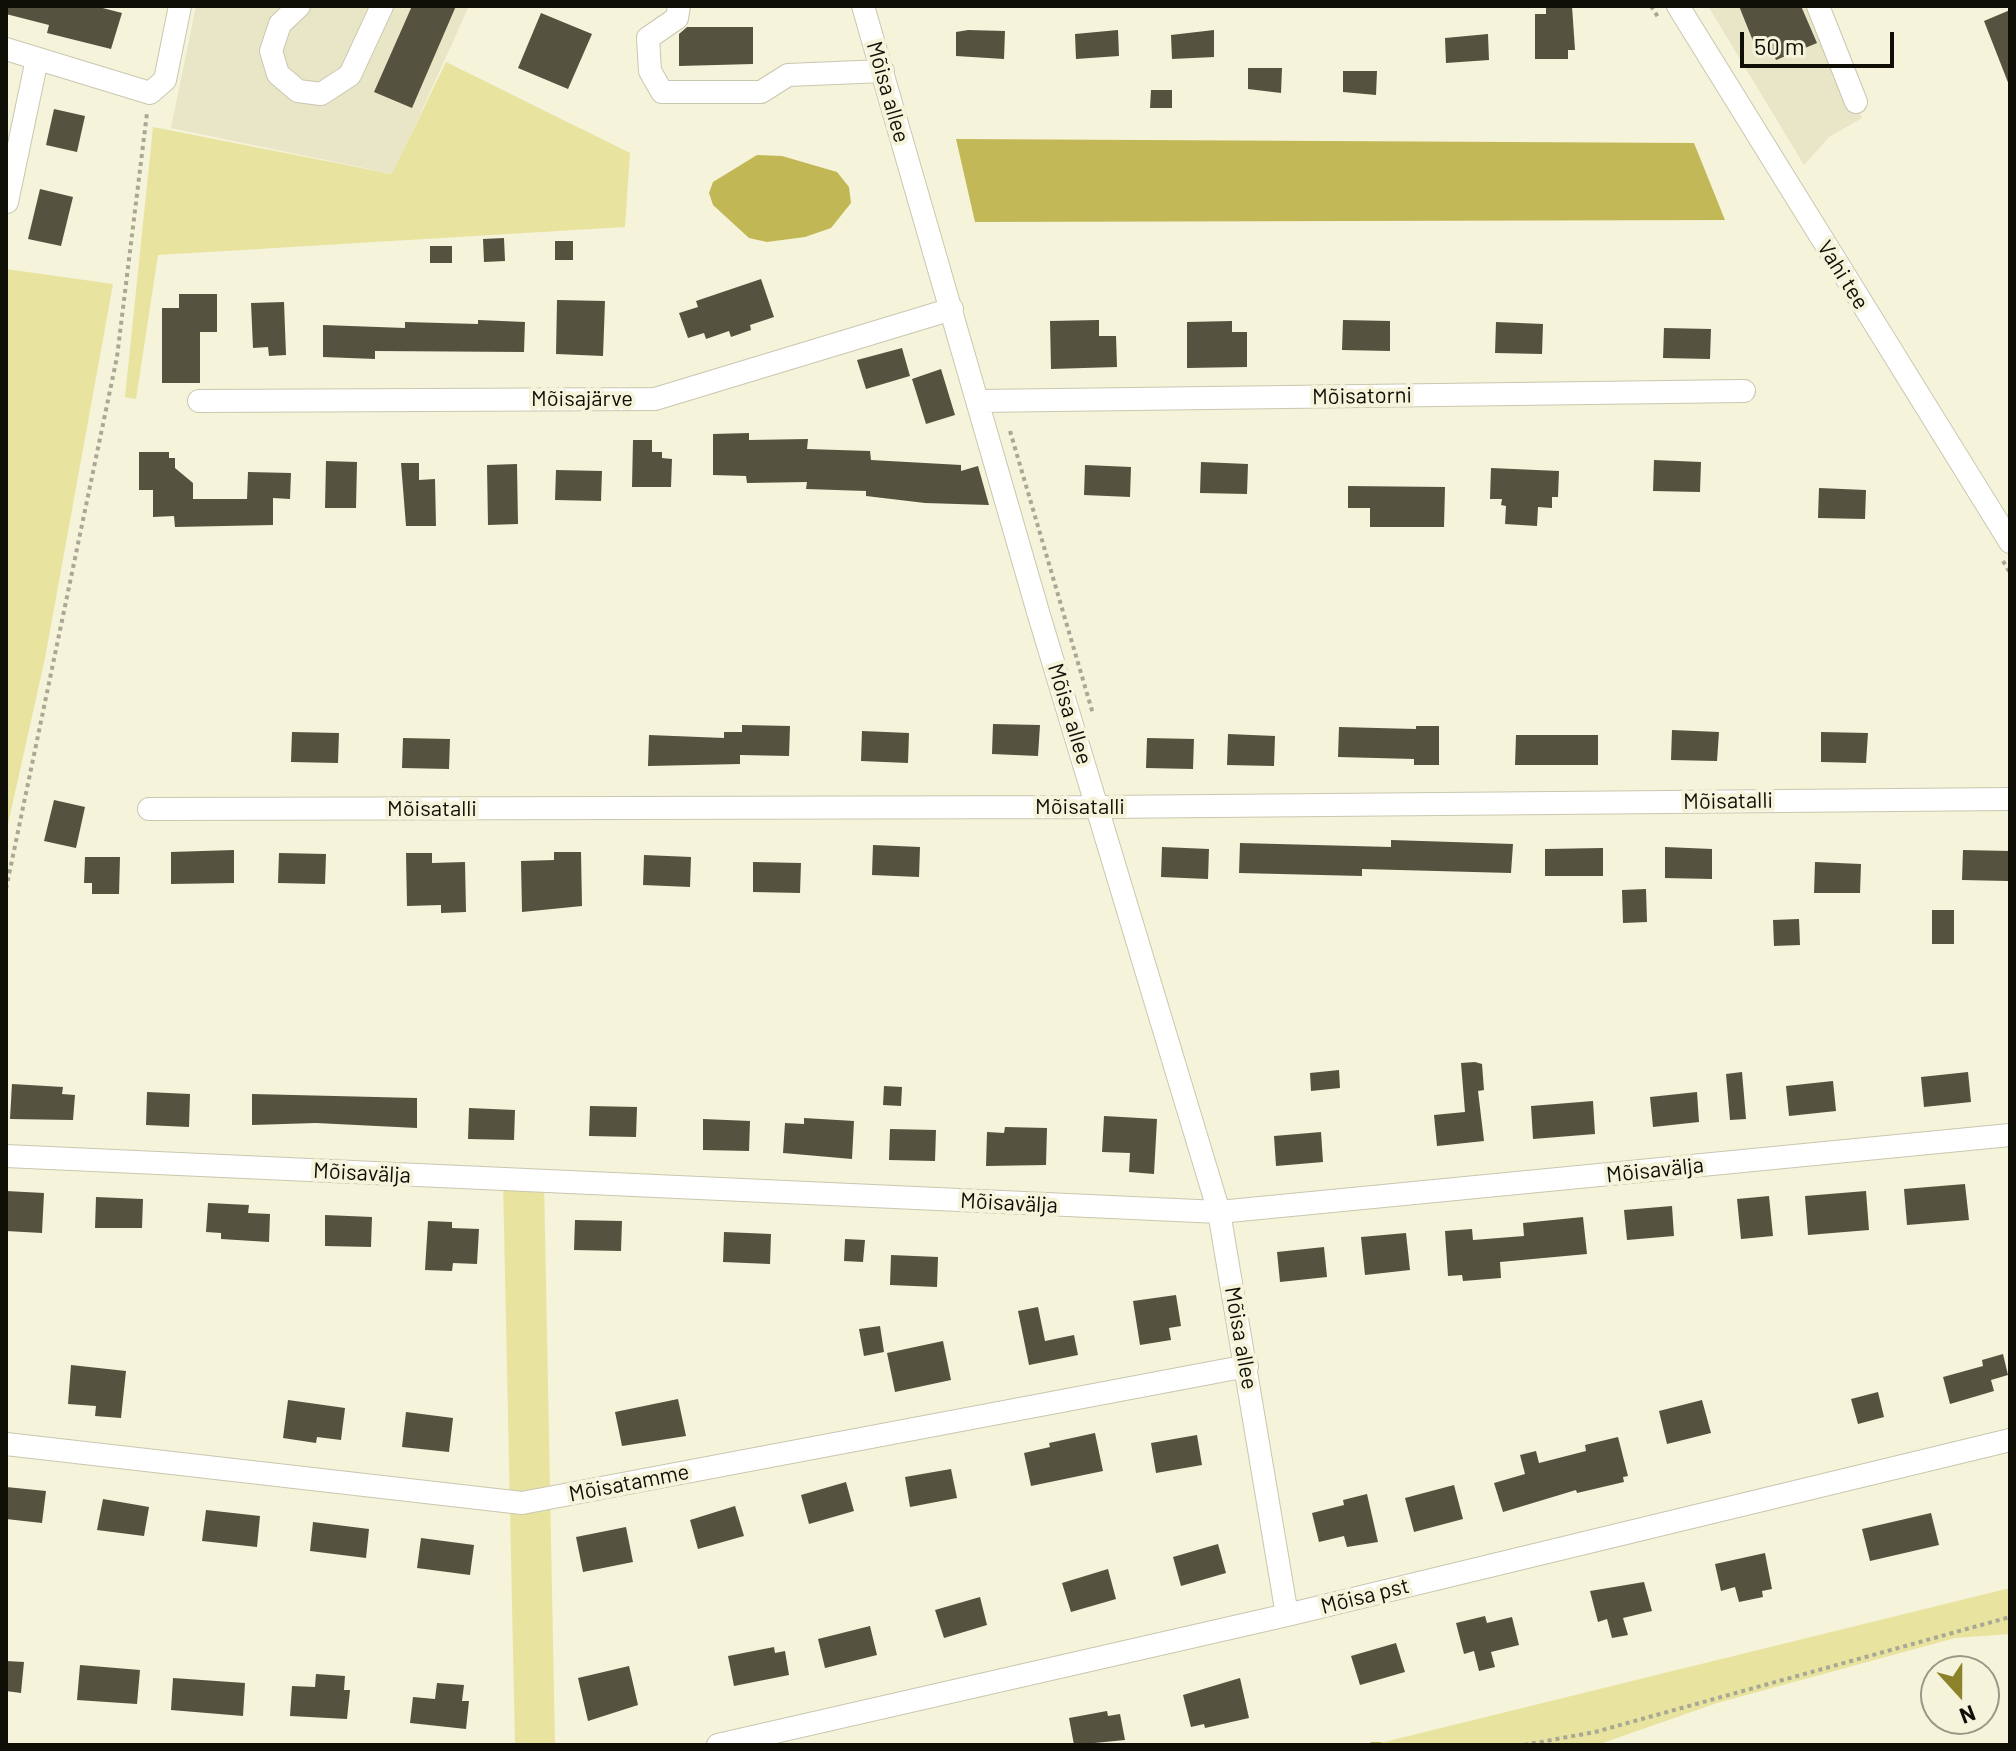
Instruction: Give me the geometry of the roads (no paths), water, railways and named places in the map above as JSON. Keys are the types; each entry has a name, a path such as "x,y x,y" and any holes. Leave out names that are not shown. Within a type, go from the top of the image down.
{"street":[{"path":"6,49 150,93 165,80 180,6"},
{"path":"299,6 280,24 271,51 278,74 298,91 321,94 350,75 382,6"},
{"path":"679,6 677,18 648,38 650,71 662,92 761,92 788,75 883,71"},
{"name":"Mõisa allee","path":"863,6 980,401 1038,612 1219,1212 1287,1615"},
{"name":"Vahi tee","path":"1678,6 2010,542"},
{"path":"1818,6 1856,102"},
{"path":"7,202 37,59"},
{"name":"Mõisajärve","path":"199,401 655,399 952,309"},
{"name":"Mõisatorni","path":"980,401 1744,391"},
{"name":"Mõisatalli","path":"149,809 1099,807 2010,799"},
{"name":"Mõisavälja","path":"6,1156 1219,1212 2010,1135"},
{"name":"Mõisatamme","path":"6,1444 522,1503 1247,1366"},
{"name":"Mõisa pst","path":"718,1745 1287,1615 2010,1440"}],"waterway":[{"path":"1372,1745 1380,1745"}]}
